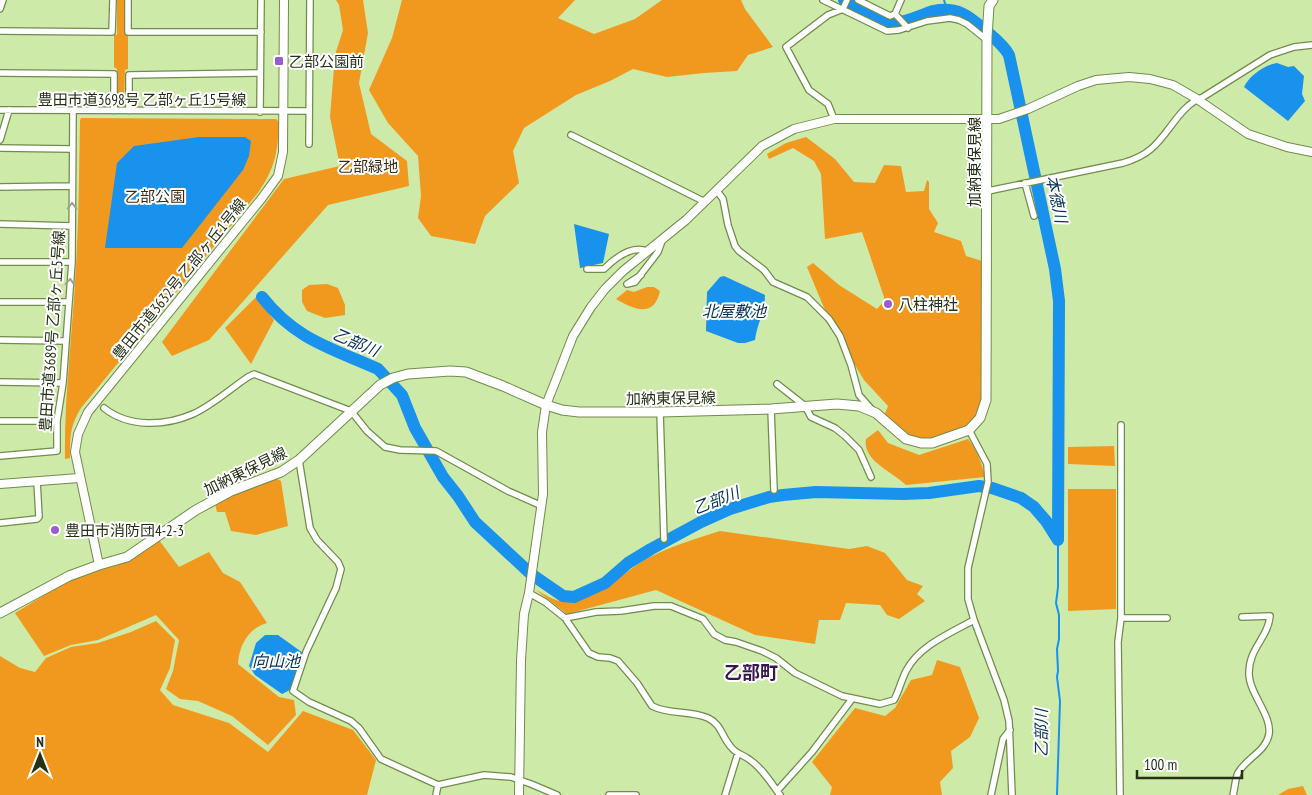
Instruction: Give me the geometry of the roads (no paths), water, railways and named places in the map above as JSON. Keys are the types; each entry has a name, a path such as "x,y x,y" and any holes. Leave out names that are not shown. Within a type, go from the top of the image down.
{"main road":[{"name":"加納東保見線","path":"0,612 69,576 128,557 194,511 231,491 281,472 299,460 351,411 384,383 393,378 431,371 450,370 466,372 546,405 562,410 579,412 771,409 837,404 859,406 876,413 906,439 921,444 969,430 980,418 986,400 988,2"}],"street":[{"path":"0,9 3,0"},
{"path":"0,31 112,32 112,0"},
{"path":"128,0 128,32 260,32"},
{"path":"260,112 261,0"},
{"name":"豊田市道3632号 乙部ヶ丘1号線","path":"99,565 79,478 75,452 78,434 88,412 278,176 284,152 284,0"},
{"path":"309,144 310,0"},
{"path":"823,0 843,8 864,21 887,31 908,28 927,21 950,18 959,20 988,35"},
{"path":"834,119 828,104 809,90 786,47 828,15 843,8 847,0"},
{"path":"858,0 890,16 895,14 901,0"},
{"path":"895,14 908,28"},
{"path":"988,192 1123,163 1143,155 1151,149 1183,112 1197,99 1204,97 1270,55 1294,47 1312,45"},
{"path":"129,111 129,75 260,73"},
{"path":"0,74 114,74 114,111"},
{"path":"519,795 521,780 522,637 542,506 542,432 546,405 573,336 605,289 718,191 756,151 768,142 803,125 834,119 999,119 1028,109 1078,86 1096,80 1117,77 1139,77 1173,85 1248,134 1287,147 1312,152"},
{"name":"豊田市道3698号 乙部ヶ丘15号線","path":"0,110 309,111"},
{"path":"0,140 9,110"},
{"name":"豊田市道3689号 乙部ヶ丘5号線","path":"0,456 57,451 57,421 62,384 72,262 73,111"},
{"path":"571,135 705,202"},
{"path":"0,148 72,149"},
{"path":"1025,183 1034,216"},
{"path":"0,187 72,186"},
{"path":"718,191 723,199 728,225 738,251 764,270 773,282 807,298 829,319 840,336 852,365 859,395 876,413"},
{"path":"0,224 72,226"},
{"path":"641,275 658,252 662,241"},
{"path":"587,269 604,269 614,259 636,248 647,251"},
{"path":"0,262 72,262"},
{"path":"0,302 69,302"},
{"path":"0,340 66,341"},
{"path":"104,408 120,418 138,423 163,422 193,414 211,404 254,374 351,411 367,432 385,447 400,450 436,451 508,491 542,506"},
{"path":"0,382 62,384"},
{"path":"777,384 805,406 811,417 835,428 859,450 871,477"},
{"path":"771,409 774,490"},
{"path":"660,412 664,539"},
{"path":"0,421 57,421"},
{"path":"1120,795 1118,642 1121,618 1121,425"},
{"path":"969,430 987,464 988,482 968,568 968,599 1004,700 1010,730 1012,795"},
{"path":"299,460 310,528 317,540 338,562 341,569 336,588 306,652 293,691 309,702 351,721 381,758 438,785 484,775 511,777 557,795"},
{"path":"0,484 79,478"},
{"path":"0,522 37,519 39,517 37,481"},
{"path":"529,593 545,602 565,618 589,653 618,661 637,683 652,706 671,712 692,713 711,719 719,726 730,746 761,769 778,793 852,699"},
{"path":"565,618 596,612 670,606 703,619 714,634 725,640 762,651 776,658 795,673 842,696 880,704 894,700 906,672 915,657 944,637 974,620"},
{"path":"1233,795 1238,773 1262,749 1269,735 1267,720 1255,697 1249,676 1253,652 1269,626 1270,616 1242,617"},
{"path":"1121,618 1167,618"},
{"path":"991,795 1003,739 1010,730"},
{"path":"725,795 738,753"},
{"path":"436,795 438,785"},
{"path":"609,795 636,795"}],"water":[{"path":"1277,63 1288,67 1294,66 1304,76 1302,94 1305,101 1288,121 1244,87 1249,79 1258,72 1267,66"},
{"path":"199,137 245,137 251,141 249,156 243,170 182,248 105,248 117,163 134,146"},
{"path":"574,224 609,234 603,263 580,268"},
{"name":"北屋敷池","path":"724,276 765,295 764,307 755,340 738,343 706,331 707,292 720,277"},
{"name":"向山池","path":"265,635 278,635 303,653 290,690 282,694 255,675 249,666 256,643"}],"waterway":[{"name":"本徳川","path":"844,0 873,17 892,23 908,20 933,11 956,11 979,25 1001,44 1009,55 1055,269 1059,301 1058,540"},
{"path":"944,0 947,10"},
{"name":"乙部川","path":"262,297 275,312 301,333 378,369 402,395 415,428 443,477 475,522 531,574 563,596 574,597 605,583 628,563 701,522 730,509 769,497 783,495 816,492 903,494 929,493 979,486 992,488 1021,498 1034,507 1058,540"},
{"name":"乙部川","path":"1057,795 1060,701 1057,677 1059,615 1056,603 1058,540"}],"place":[{"name":"乙部公園前","path":"279,61"},
{"name":"八柱神社","path":"888,304"},
{"name":"豊田市消防団4-2-3","path":"55,530"}],"district":[{"name":"乙部町","path":"751,672"}],"park label":[{"name":"乙部緑地","path":"368,166"},
{"name":"乙部公園","path":"155,196"}]}
